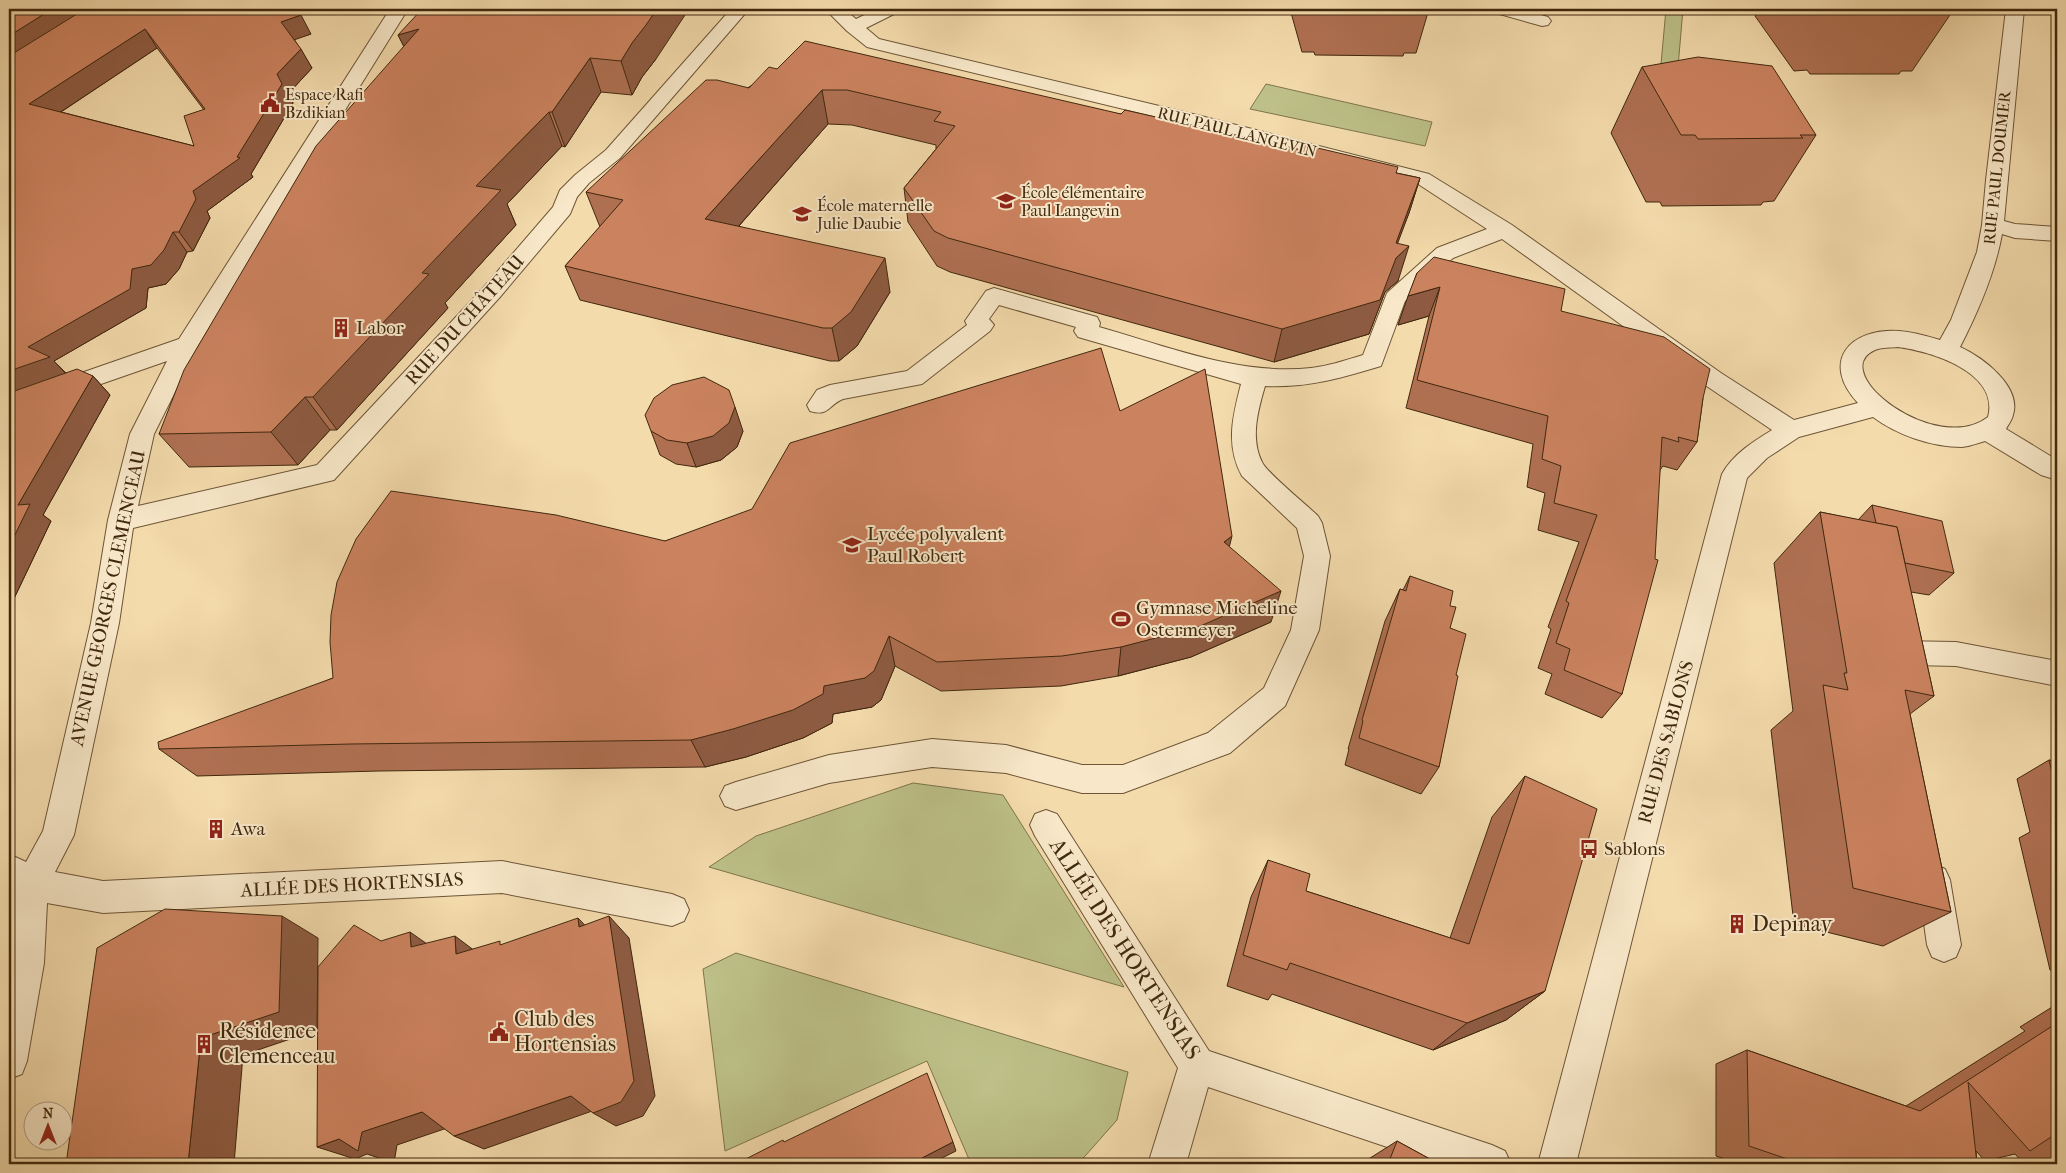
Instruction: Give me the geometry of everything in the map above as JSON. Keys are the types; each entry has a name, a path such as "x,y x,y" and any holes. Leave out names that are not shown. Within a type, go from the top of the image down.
{"street":[{"name":"RUE DU CHÂTEAU","path":"121,520 325,473 492,292 562,209 567,195 582,179 613,154 740,9"},
{"name":"RUE PAUL LANGEVIN","path":"834,9 853,27 874,42 1422,178 1504,230 1713,379 1791,430"},
{"path":"853,27 890,9"},
{"path":"1502,9 1542,21"},
{"name":"RUE PAUL DOUMER","path":"1947,350 1962,320 1988,252 1993,224 2015,9"},
{"name":"AVENUE GEORGES CLEMENCEAU","path":"9,1061 27,963 16,881 58,835 105,624 121,520 142,434 187,345 391,12"},
{"path":"1993,224 2015,231 2057,234"},
{"path":"818,405 826,396 838,391 914,378 982,324 976,321 994,296 1090,323 1086,331 1255,377 1284,378 1320,375 1372,360 1395,298 1444,253 1504,230"},
{"path":"1898,339 1922,342 1947,350 1981,370 1996,387 2003,404 2000,420 1989,431 1965,438 1934,435 1902,424 1875,407 1859,390 1852,374 1853,359 1861,348 1877,341 1898,339"},
{"path":"9,407 187,345"},
{"path":"736,796 828,769 932,752 1006,759 1082,779 1123,779 1218,743 1275,696 1305,630 1318,556 1309,523 1251,469 1244,447 1244,419 1255,377"},
{"name":"RUE DES SABLONS","path":"1557,1164 1735,474 1758,451 1791,430 1875,407"},
{"path":"1989,431 2050,468 2057,470"},
{"path":"1904,692 1897,653 1956,654 2057,674"},
{"name":"ALLÉE DES HORTENSIAS","path":"1046,825 1197,1065 1492,1164"},
{"path":"1930,857 1944,945"},
{"name":"ALLÉE DES HORTENSIAS","path":"16,881 103,897 502,877 672,910"},
{"path":"1167,1164 1197,1065"}],"green space":[{"path":"1666,9 1683,9 1678,67 1661,64"},
{"path":"1266,84 1432,122 1425,146 1250,109"},
{"path":"913,783 1003,795 1124,987 709,867 756,836"},
{"path":"736,953 1128,1072 1117,1120 1078,1164 971,1164 927,1061 725,1151 703,969"}],"building":[{"path":"9,9 52,9 9,36"},
{"path":"85,9 295,9 301,15 281,22 301,49 277,74 282,84 237,157 240,158 193,191 196,199 179,232 173,232 164,250 151,265 132,269 130,289 28,347 50,357 9,371 9,56","holes":["145,29 205,109 184,116 194,146 29,104"]},
{"path":"422,9 657,9 621,61 590,58 552,112 549,112 476,186 501,190 422,273 429,274 313,397 305,397 271,432 159,434 184,370 316,146 419,29 398,35"},
{"path":"805,41 1121,114 1125,110 1302,150 1305,145 1398,167 1396,173 1420,178 1396,243 1409,246 1396,258 1380,300 1282,329 948,238 934,231 904,188 955,126 934,121 941,112 847,90 822,90 705,219 885,258 851,312 832,328 823,328 565,266 623,200 586,192 706,80 717,80 749,88 769,67 777,69"},
{"path":"1698,57 1772,66 1816,135 1800,135 1803,138 1698,139 1695,135 1681,135 1642,67"},
{"path":"1434,257 1565,289 1561,311 1664,337 1710,369 1703,398 1697,442 1678,437 1679,442 1662,437 1655,559 1658,560 1622,694 1564,670 1570,649 1556,643 1569,603 1566,601 1597,515 1554,503 1561,466 1542,459 1548,416 1417,380 1440,287 1408,296 1417,273"},
{"path":"1101,348 1120,411 1205,369 1232,536 1224,542 1281,591 1198,627 1121,647 1062,656 937,662 889,636 874,671 865,678 824,686 823,694 793,710 691,740 350,744 159,749 158,742 333,678 330,642 331,615 337,582 356,539 391,491 556,515 665,541 752,509 790,443"},
{"path":"77,369 93,376 18,505 30,504 9,547 9,393"},
{"path":"704,377 729,390 735,407 729,423 713,436 687,443 667,440 651,431 645,415 654,398 672,385"},
{"path":"1872,505 1942,521 1954,573 1905,563 1897,527 1876,523"},
{"path":"1820,512 1897,527 1934,696 1905,690 1951,912 1853,888 1823,685 1848,690 1844,673 1847,673"},
{"path":"1410,576 1453,591 1450,606 1456,607 1450,628 1466,634 1456,675 1458,676 1439,767 1359,738 1362,720 1400,589 1406,591"},
{"path":"2049,760 2057,762 2057,793"},
{"path":"1525,776 1597,809 1545,991 1467,1023 1290,963 1287,970 1243,955 1268,860 1310,874 1306,891 1469,944"},
{"path":"2051,820 2057,822 2057,843"},
{"path":"165,909 282,916 279,1012 201,1038 188,1164 66,1164 68,1150 72,1150 72,1122 97,948"},
{"name":"Club des Hortensias","path":"609,916 634,1081 621,1102 593,1113 571,1096 454,1136 422,1112 362,1132 358,1151 339,1139 317,1147 318,967 354,925 381,941 410,932 411,947 455,936 456,954 500,941 500,945 578,918 579,927"},
{"path":"2057,1023 2057,1139 2054,1135 2030,1151 1968,1082 1977,1164 1802,1164 1749,1146 1747,1050 1920,1111"},
{"path":"927,1073 953,1142 922,1158 925,1164 736,1164 783,1140 784,1142"},
{"path":"1397,1141 1439,1164 1388,1164"}],"place":[{"name":"Espace Rafi Bzdikian","path":"270,103"},
{"name":"École élémentaire Paul Langevin","path":"1006,201"},
{"name":"École maternelle Julie Daubie","path":"802,214"},
{"name":"Labor","path":"341,328"},
{"name":"Lycée polyvalent Paul Robert","path":"852,545"},
{"name":"Gymnase Micheline Ostermeyer","path":"1121,619"},
{"name":"Awa","path":"216,829"},
{"name":"Sablons","path":"1589,849"},
{"name":"Depinay","path":"1737,924"},
{"name":"Club des Hortensias","path":"499,1032"},
{"name":"Résidence Clemenceau","path":"204,1044"}]}
